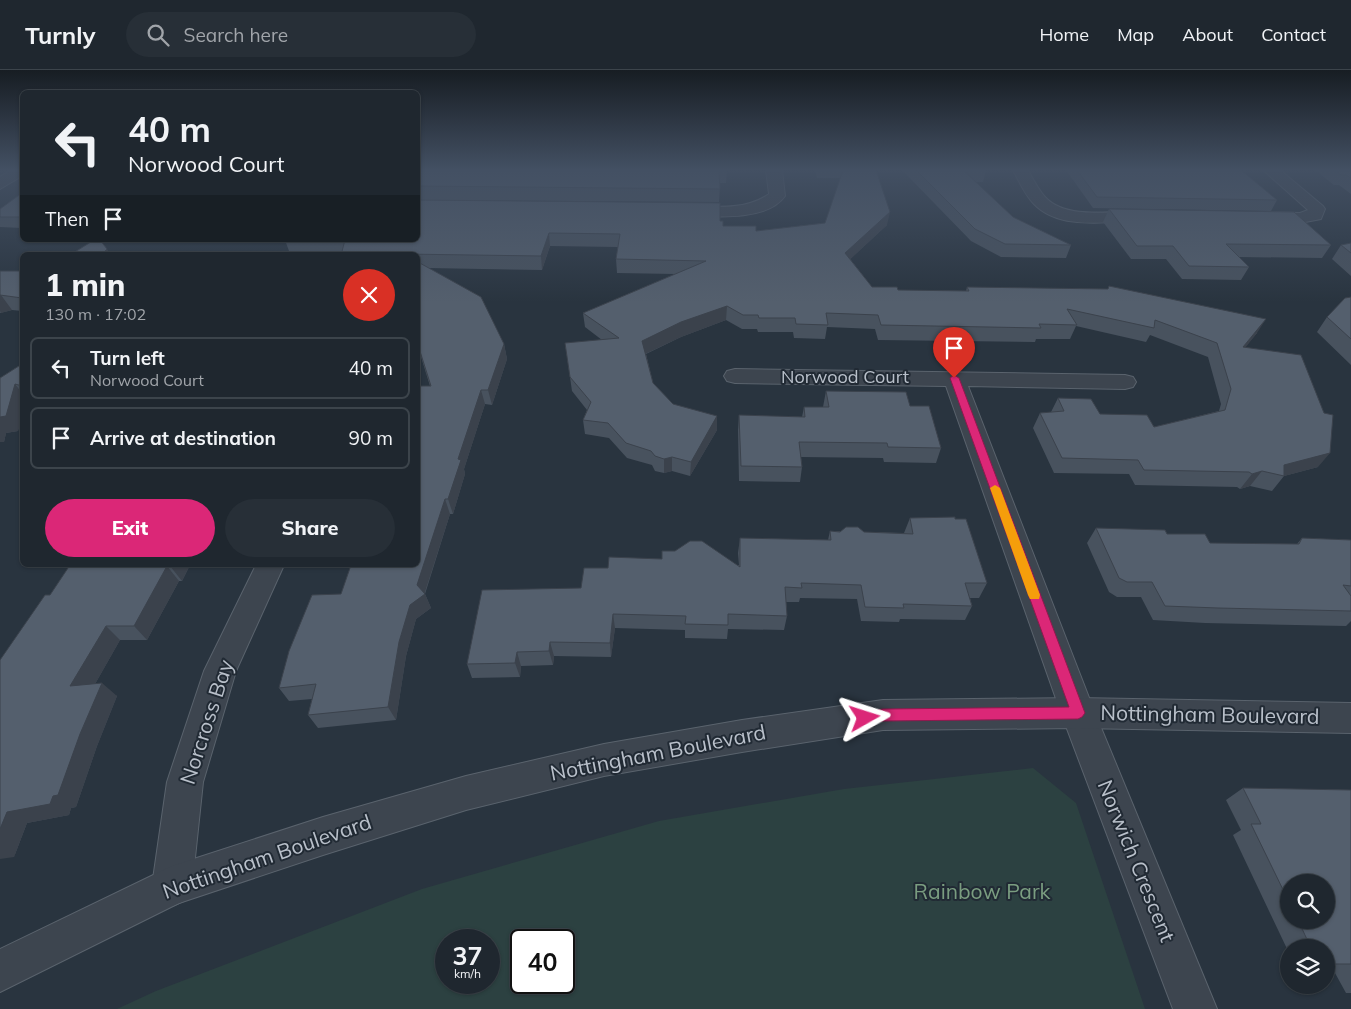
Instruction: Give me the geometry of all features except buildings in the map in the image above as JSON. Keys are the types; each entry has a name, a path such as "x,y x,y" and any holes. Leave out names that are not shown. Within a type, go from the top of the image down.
{"street":[{"path":"1062,214 1072,217 1162,216"},
{"path":"1250,217 1300,218 1316,214"},
{"name":"Norwood Court","path":"736,376 1125,382"},
{"path":"954,378 1078,713"},
{"name":"Norcross Bay","path":"172,886 185,782 220,672 269,567"},
{"name":"Nottingham Boulevard","path":"0,972 172,886 323,836 456,796 604,760 742,736 883,715 1078,713 1351,718"},
{"name":"Norwich Crescent","path":"1078,713 1195,1009"}],"green space":[{"name":"Rainbow Park","path":"1033,768 1076,803 1145,1009 117,1009 156,991 422,889 659,821 844,789"}],"slow traffic":[{"path":"995,488 1034,595"}],"route":[{"path":"865,718 883,715 1078,713 954,378"}]}
